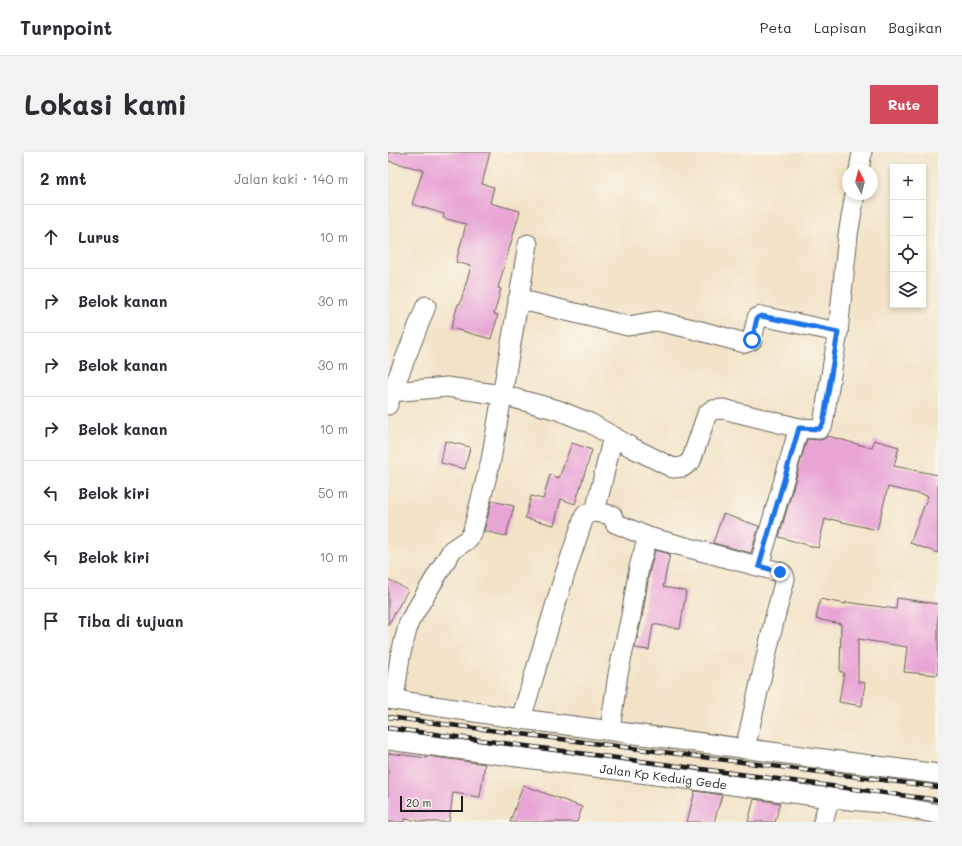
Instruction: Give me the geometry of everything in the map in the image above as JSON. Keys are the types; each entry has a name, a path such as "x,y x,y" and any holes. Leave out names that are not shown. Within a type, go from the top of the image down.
{"street":[{"path":"860,164 862,152"},
{"path":"389,396 447,387 502,395 558,410 590,423 631,447 673,468 683,467 691,461 707,414 712,410 723,409 799,428 819,429 822,427 838,332 848,235 854,200"},
{"path":"528,244 491,460 472,534 467,540 452,550 409,622 391,699 521,719 938,774"},
{"path":"518,299 628,326 657,321 745,343 752,340 757,318 759,316 838,332"},
{"path":"389,396 426,306"},
{"path":"759,566 799,428"},
{"path":"594,512 613,436"},
{"path":"521,719 563,580 584,517 586,514 594,512 612,515 615,523 648,537 780,572 785,577 745,748"},
{"path":"610,730 618,674 631,616 638,567 648,537"},
{"name":"Jalan Kp Keduig Gede","path":"388,740 830,798 881,803 938,814"},
{"path":"823,822 830,798"}],"building":[{"path":"388,152 490,152 482,184 494,187 490,203 520,211 498,288 501,289 494,314 498,315 491,339 451,328 471,266 456,262 466,224 443,218 444,214 412,204 423,170 388,161"},
{"path":"828,436 872,448 874,440 899,447 894,466 938,475 938,553 910,543 928,496 888,487 877,530 825,519 818,548 779,537 807,439 819,440"},
{"path":"445,441 470,447 465,469 441,463"},
{"path":"572,443 592,450 575,504 561,499 554,525 525,518 531,496 543,499 550,475 559,478"},
{"path":"492,501 514,506 506,536 484,531"},
{"path":"723,514 759,526 751,553 713,543"},
{"path":"655,550 670,554 663,587 686,591 680,629 653,624 649,650 635,648"},
{"path":"388,579 408,590 388,625"},
{"path":"897,598 938,604 938,675 904,672 907,647 858,639 858,682 865,683 862,706 839,702 844,672 840,672 841,624 816,619 820,599 846,604 846,602 896,609"},
{"path":"388,753 427,758 427,756 485,764 480,797 453,793 449,822 425,822 405,819 405,822 388,822"},
{"path":"523,785 582,807 577,822 510,822"},
{"path":"695,791 722,795 714,822 687,822"},
{"path":"754,799 780,803 775,822 748,822"}],"railway":[{"path":"388,717 938,787"},
{"path":"388,728 938,800"}],"route":[{"path":"752,340 757,318 759,316 838,332 822,427 819,429 799,428 759,566 780,572"}]}
